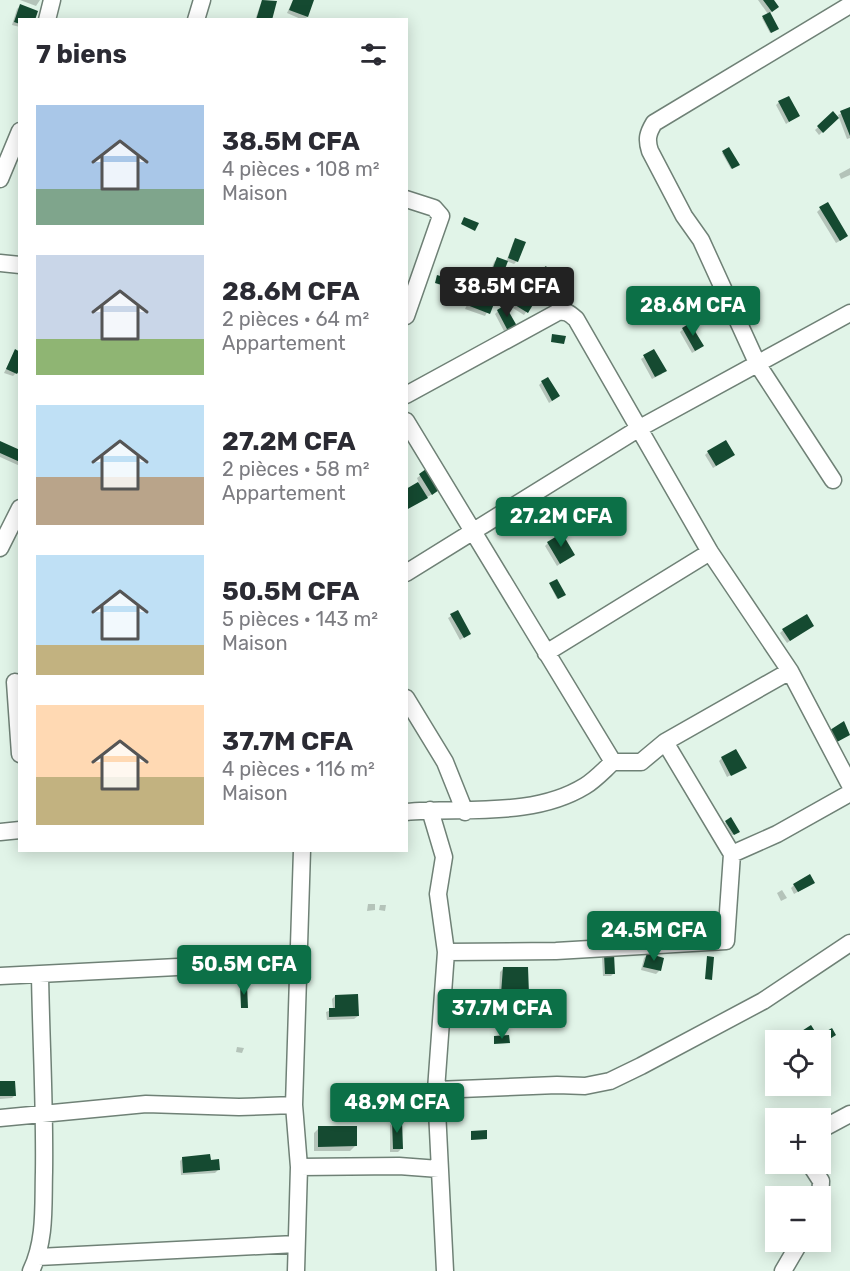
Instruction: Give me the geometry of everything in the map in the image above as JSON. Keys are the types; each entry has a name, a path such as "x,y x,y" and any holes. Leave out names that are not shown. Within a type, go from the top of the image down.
{"street":[{"path":"48,18 52,0"},
{"path":"197,18 202,0"},
{"path":"833,480 758,365 701,240 684,216 647,141 648,132 654,123 850,5"},
{"path":"0,179 18,136"},
{"path":"408,200 434,208 441,216 408,310"},
{"path":"0,263 18,265"},
{"path":"408,394 558,312 566,311 576,319 710,552 790,671 850,785"},
{"path":"408,572 638,429 850,313"},
{"path":"408,424 614,762"},
{"path":"0,548 18,512"},
{"path":"546,653 710,552"},
{"path":"408,812 430,810 465,812 542,805 585,786 614,762 641,762 664,742 790,671"},
{"path":"11,682 18,738"},
{"path":"408,701 445,762 465,812"},
{"path":"446,952 556,951 726,941 732,854 664,742"},
{"path":"732,854 777,834 850,793"},
{"path":"430,810 444,857 438,894 446,952 436,1090 445,1271"},
{"path":"0,832 18,830"},
{"path":"296,1271 299,1167 294,1105 302,852"},
{"path":"436,1090 585,1086 610,1081 763,1001 850,943"},
{"path":"0,976 257,963 299,965"},
{"path":"40,974 43,1227 35,1264 296,1244"},
{"path":"0,1118 146,1104 239,1107 294,1105"},
{"path":"831,1124 850,1114"},
{"path":"299,1167 399,1166 439,1169"},
{"path":"783,1271 794,1252"}],"building":[{"path":"262,0 277,1 273,18 257,18"},
{"path":"293,0 314,0 308,17 289,10"},
{"path":"763,0 774,0 779,7 772,12"},
{"path":"20,4 38,11 36,18 18,18 18,23 14,22"},
{"path":"770,12 779,29 771,33 762,16"},
{"path":"789,96 800,116 789,122 778,101"},
{"path":"850,107 850,136 840,111"},
{"path":"833,111 839,118 823,133 817,126"},
{"path":"729,147 740,165 732,169 722,151"},
{"path":"828,202 848,236 840,241 819,207"},
{"path":"464,217 479,223 475,231 461,224"},
{"path":"515,238 526,242 518,262 508,258"},
{"path":"497,257 508,261 499,285 488,281"},
{"path":"546,266 554,279 545,284 538,272"},
{"path":"437,275 450,279 448,287 435,283"},
{"path":"511,282 537,298 528,313 502,297"},
{"path":"474,287 497,296 490,314 467,305"},
{"path":"566,291 566,300 554,301 553,292"},
{"path":"505,305 517,326 508,331 497,310"},
{"path":"690,323 704,346 695,351 682,328"},
{"path":"552,334 566,336 564,344 551,342"},
{"path":"15,349 18,351 18,372 17,374 6,369"},
{"path":"654,349 667,371 655,377 643,355"},
{"path":"548,377 560,396 552,401 541,381"},
{"path":"726,440 735,455 716,466 707,451"},
{"path":"0,441 18,449 18,461 0,453"},
{"path":"426,469 439,490 432,495 419,474"},
{"path":"418,482 428,498 408,509 408,488"},
{"path":"562,533 575,555 560,564 547,542"},
{"path":"557,579 566,595 558,599 549,583"},
{"path":"458,610 471,634 464,638 450,614"},
{"path":"807,614 814,626 790,641 782,629"},
{"path":"844,721 850,735 837,742 830,730"},
{"path":"736,749 747,768 731,776 721,757"},
{"path":"731,817 740,832 734,835 725,821"},
{"path":"810,874 815,883 798,892 793,884"},
{"path":"647,953 664,958 661,971 643,967"},
{"path":"604,954 614,954 615,974 605,974"},
{"path":"707,956 714,957 712,980 705,979"},
{"path":"503,967 528,967 529,994 501,994"},
{"path":"240,984 247,984 248,1008 241,1008"},
{"path":"358,994 359,1016 329,1017 329,1008 335,1008 335,995"},
{"path":"811,1025 814,1030 803,1030"},
{"path":"832,1028 836,1035 831,1038 831,1030 828,1030"},
{"path":"509,1035 510,1043 494,1044 494,1036"},
{"path":"0,1081 15,1081 16,1096 0,1096"},
{"path":"392,1120 402,1120 403,1149 393,1149"},
{"path":"318,1126 357,1126 357,1146 318,1147"},
{"path":"487,1130 487,1139 471,1140 471,1131"},
{"path":"210,1154 211,1160 219,1159 220,1170 183,1173 182,1157"}]}
